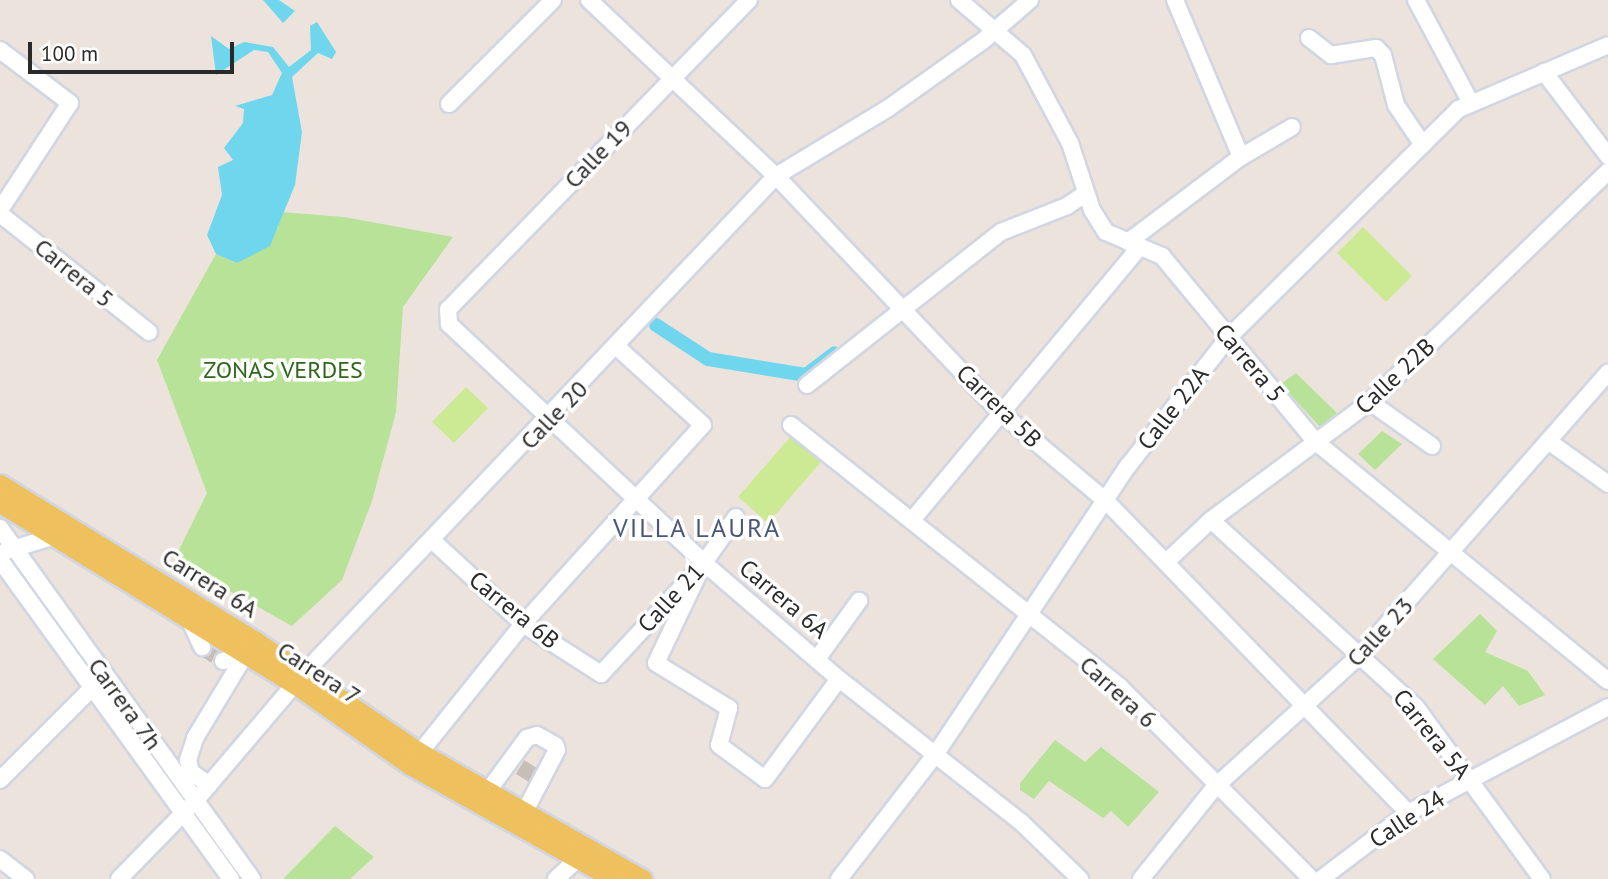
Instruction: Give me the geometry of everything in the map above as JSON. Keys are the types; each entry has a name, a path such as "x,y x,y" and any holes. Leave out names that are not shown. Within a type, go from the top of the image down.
{"main road":[{"name":"Carrera 6A","path":"0,484 76,527 300,679"},
{"name":"Carrera 7","path":"0,503 245,655 300,679 414,758 614,879"},
{"path":"414,758 488,791 643,879"}],"street":[{"path":"449,104 553,0"},
{"name":"Carrera 5B","path":"589,0 674,76 776,176 1000,412 1106,501 1308,706 1408,813"},
{"name":"Calle 19","path":"448,309 749,0"},
{"name":"Carrera 5","path":"959,0 1023,55 1070,143 1087,193 1106,232 1162,256 1227,338 1316,442 1608,681"},
{"name":"Calle 20","path":"119,879 196,800 300,679 618,348 776,176 887,109 984,40 993,28 1030,0"},
{"path":"1175,0 1241,157"},
{"path":"1416,0 1470,102"},
{"path":"1309,38 1331,55 1376,48 1383,55 1396,105 1423,145"},
{"name":"Calle 22A","path":"839,879 937,752 1106,501 1227,338 1470,102 1608,45"},
{"path":"0,50 70,103 0,212"},
{"path":"1544,72 1608,156"},
{"path":"913,519 1134,244 1241,157 1292,127"},
{"name":"Calle 22B","path":"1166,562 1211,520 1370,402 1608,171"},
{"path":"807,385 1001,232 1067,206 1087,193"},
{"name":"Carrera 5","path":"0,212 149,332"},
{"name":"Carrera 6A","path":"448,309 449,324 704,563 839,678 937,752 1021,822 1080,879"},
{"path":"414,758 523,624 638,500 703,425 618,348"},
{"name":"Calle 23","path":"1141,879 1215,787 1308,706 1360,655 1608,373"},
{"path":"1370,402 1432,446"},
{"name":"Carrera 6","path":"791,425 913,519 1027,617 1120,687 1215,787 1311,879"},
{"path":"1548,441 1608,484"},
{"name":"Calle 21","path":"601,674 704,563 736,517"},
{"name":"Carrera 5A","path":"1211,520 1416,707 1542,879"},
{"path":"7,551 57,537 76,527"},
{"name":"Carrera 7h","path":"0,528 7,551 196,800 252,879"},
{"name":"Carrera 6B","path":"433,541 523,624 601,674"},
{"name":"Carrera 7h","path":"0,560 90,689 184,812 231,879"},
{"path":"704,563 656,663 729,708 719,745 765,779 839,678"},
{"path":"817,659 859,601"},
{"path":"190,621 202,647"},
{"path":"223,661 245,655"},
{"path":"209,785 191,772 188,760 195,738 245,655"},
{"path":"0,780 104,677"},
{"name":"Calle 24","path":"1321,879 1408,813 1608,707"},
{"path":"488,791 512,769 524,741 537,735 557,748 538,780 525,811"},
{"path":"556,879 580,857"},
{"path":"0,859 26,879"}],"green space":[{"name":"ZONAS VERDES","path":"281,212 344,217 453,237 403,307 396,412 372,501 342,580 292,626 174,560 207,493 157,360 216,254 237,263 278,228"},
{"path":"1363,227 1412,276 1386,302 1337,253"},
{"path":"1296,373 1337,413 1320,427 1281,384"},
{"path":"466,387 488,408 454,443 432,422"},
{"path":"1382,431 1402,444 1375,470 1358,454"},
{"path":"791,436 821,462 768,523 738,497"},
{"path":"1480,614 1497,631 1485,652 1528,671 1545,695 1519,706 1503,686 1485,705 1433,659"},
{"path":"1055,740 1085,762 1101,747 1159,792 1128,827 1111,811 1103,818 1049,781 1034,799 1020,790 1020,783"},
{"path":"335,826 374,857 350,879 283,879"}],"water":[{"path":"263,0 279,0 295,11 283,23"},
{"path":"317,22 336,52 332,59 318,53 292,77 302,132 295,185 270,246 237,263 216,254 207,235 222,195 218,167 233,160 224,148 243,123 244,109 235,106 272,95 282,73 268,52 254,50 216,75 211,36 229,49 244,42 273,47 289,67 311,50 310,26"}],"waterway":[{"path":"656,325 708,359 806,375 835,353"}],"tunnel":[{"path":"202,647 223,661"},
{"path":"520,767 536,777"}],"district":[{"name":"VILLA LAURA","path":"697,528"}]}
